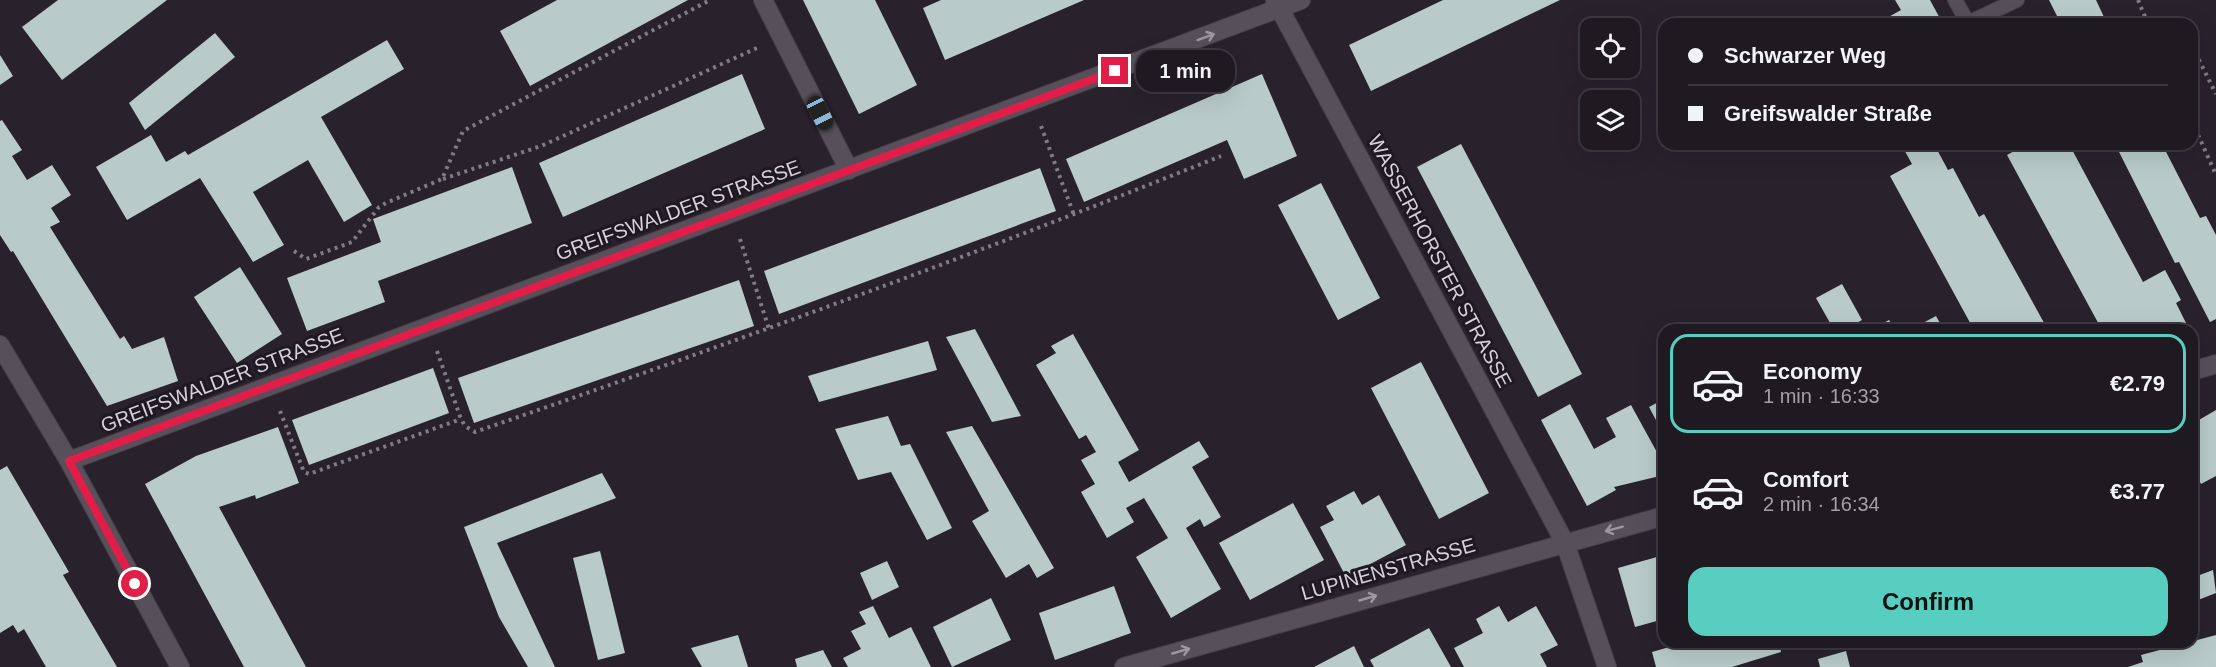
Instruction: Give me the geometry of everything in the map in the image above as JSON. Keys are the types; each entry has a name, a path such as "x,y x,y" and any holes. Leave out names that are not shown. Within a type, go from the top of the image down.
{"street":[{"path":"763,0 849,170"},
{"name":"GREIFSWALDER STRASSE","path":"69,461 1032,102 1278,5 1301,0"},
{"name":"WASSERHORSTER STRASSE","path":"1278,5 1565,543 1607,667"},
{"path":"0,345 69,461 180,667"},
{"path":"2198,369 2216,364"},
{"name":"LUPINENSTRASSE","path":"1124,667 1658,518"}],"lane":[{"path":"1955,0 1965,18"},
{"path":"1979,18 2017,0"}],"path":[{"path":"442,180 463,131 711,0"},
{"path":"2138,0 2146,18"},
{"path":"294,251 306,259 352,242 379,207 442,180 541,146 781,37"},
{"path":"2198,58 2216,94"},
{"path":"1032,102 1074,215"},
{"path":"2198,134 2216,175"},
{"path":"429,327 461,418 465,426 475,432 770,329 1074,215 1221,156"},
{"path":"732,214 770,329"},
{"path":"270,385 304,472 309,474 461,418"}],"building":[{"path":"58,0 167,0 62,80 22,27"},
{"path":"557,0 688,0 530,86 500,31"},
{"path":"803,0 875,0 917,85 859,114"},
{"path":"941,0 1084,0 945,60 923,8"},
{"path":"1443,0 1560,0 1371,91 1349,45"},
{"path":"1895,0 1930,0 1940,18 1887,18 1901,10"},
{"path":"2049,0 2096,0 2104,17 2102,18 2058,18"},
{"path":"215,33 235,57 145,130 129,103"},
{"path":"387,40 404,69 321,117 372,205 344,222 308,160 253,192 284,245 253,262 200,178 127,220 96,167 151,135 166,162 185,151 188,155"},
{"path":"0,55 13,76 0,85"},
{"path":"742,74 765,129 563,217 539,163"},
{"path":"1262,74 1297,156 1244,179 1227,140 1084,202 1066,159"},
{"path":"2,120 22,150 12,156 27,180 52,165 71,195 51,208 60,222 50,227 120,339 124,336 132,349 164,337 178,381 107,406 13,251 11,252 0,235 0,121"},
{"path":"1461,144 1582,374 1538,397 1417,167"},
{"path":"1904,150 1937,150 1948,170 1953,168 1979,217 1984,214 2045,324 1971,324 1890,176 1912,164"},
{"path":"2016,150 2072,150 2143,282 2165,270 2181,300 2176,303 2186,323 2099,324 2007,155"},
{"path":"2118,150 2165,150 2200,218 2206,216 2216,235 2216,319 2210,322 2179,262 2175,263"},
{"path":"512,167 532,223 378,281 385,302 307,331 287,278 381,242 373,219"},
{"path":"1040,168 1056,211 779,314 764,271"},
{"path":"1321,183 1380,298 1338,320 1278,205"},
{"path":"240,267 282,334 237,363 194,297"},
{"path":"739,280 754,326 474,423 458,378"},
{"path":"1842,284 1862,320 1855,324 1831,324 1816,298"},
{"path":"1936,316 1941,324 1921,324"},
{"path":"975,329 1021,416 992,422 946,337"},
{"path":"1073,334 1139,450 1118,462 1129,482 1199,441 1209,457 1192,467 1221,517 1204,527 1200,519 1186,528 1221,589 1171,618 1136,557 1168,538 1144,498 1126,508 1134,522 1107,538 1081,492 1095,484 1081,460 1096,452 1086,435 1079,439 1036,365 1056,353 1051,346"},
{"path":"928,341 937,370 819,402 808,376"},
{"path":"1421,362 1489,493 1439,519 1371,388"},
{"path":"433,368 449,413 309,465 292,420"},
{"path":"1658,402 1658,424 1649,407"},
{"path":"1570,404 1594,449 1616,437 1606,418 1631,405 1658,454 1658,476 1614,487 1616,490 1587,506 1541,420"},
{"path":"2216,410 2216,476 2201,484 2198,478 2198,420"},
{"path":"888,416 901,446 910,444 952,528 927,540 891,472 858,480 835,429"},
{"path":"972,426 1054,568 1037,578 1029,564 1006,578 972,521 989,511 946,432"},
{"path":"278,427 299,483 256,499 255,495 219,507 306,667 244,667 145,484 196,456"},
{"path":"7,466 69,572 63,575 117,667 46,667 24,629 18,633 13,625 0,633 0,470"},
{"path":"602,473 616,498 497,543 555,667 528,667 499,617 464,527"},
{"path":"1354,491 1362,505 1379,495 1406,545 1346,577 1320,527 1334,520 1326,506"},
{"path":"1293,503 1324,560 1250,600 1219,543"},
{"path":"600,551 625,653 598,660 573,558"},
{"path":"1658,557 1658,621 1635,627 1618,568"},
{"path":"887,561 899,587 872,600 860,573"},
{"path":"2213,570 2216,593 2198,600 2198,576"},
{"path":"1114,586 1131,633 1055,660 1039,613"},
{"path":"991,598 1011,640 952,667 933,627"},
{"path":"873,606 889,638 911,627 931,667 848,667 843,658 861,649 851,631 866,624 859,612"},
{"path":"1499,606 1508,622 1536,606 1558,645 1540,654 1547,667 1464,667 1454,648 1483,633 1476,619"},
{"path":"1429,628 1451,667 1374,667 1370,660"},
{"path":"738,635 748,667 702,667 691,648"},
{"path":"2216,635 2216,667 2128,667 2143,662 2141,655 2167,648 2198,648 2198,640"},
{"path":"1354,646 1364,667 1314,667"},
{"path":"1666,648 1780,648 1781,652 1732,667 1656,667 1652,652"},
{"path":"823,650 832,667 797,667 795,659"},
{"path":"1846,651 1850,667 1820,667 1818,659"}],"route":[{"path":"135,584 69,461 1115,71"}]}
